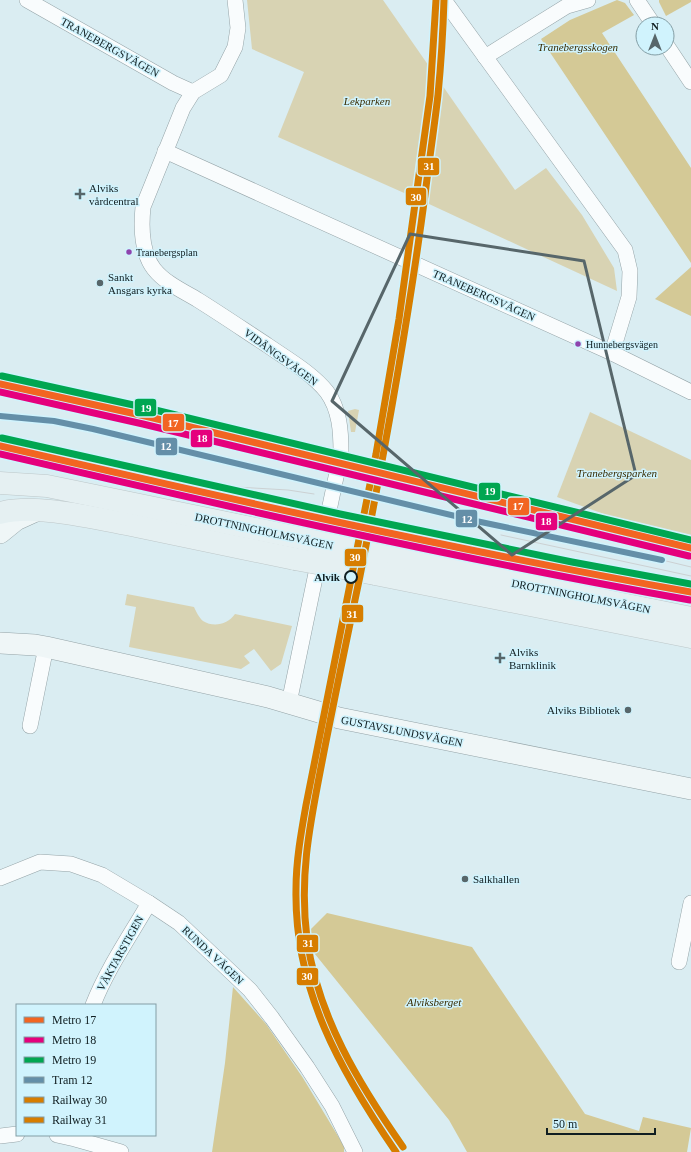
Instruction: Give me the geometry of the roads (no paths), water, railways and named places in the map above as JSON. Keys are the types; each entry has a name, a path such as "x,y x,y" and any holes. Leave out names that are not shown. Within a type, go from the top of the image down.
{"main road":[{"name":"DROTTNINGHOLMSVÄGEN","path":"0,483 47,486 300,538 377,564 691,637"},
{"name":"DROTTNINGHOLMSVÄGEN","path":"0,513 21,510 38,510 80,515 295,559 377,564 691,618"}],"street":[{"name":"TRANEBERGSVÄGEN","path":"27,0 173,83 193,92"},
{"path":"166,151 183,108 193,92 221,75 235,47 238,28 235,0"},
{"path":"444,0 625,250 630,271 629,297 612,353"},
{"path":"485,56 567,6 588,0"},
{"path":"637,0 648,16"},
{"path":"674,56 691,82"},
{"name":"TRANEBERGSVÄGEN","path":"166,151 612,353 691,392"},
{"name":"VIDÄNGSVÄGEN","path":"166,151 143,207 143,237 147,254 153,268 162,277 302,370 327,393 335,407 339,419 341,436 340,454 289,703"},
{"path":"0,533 16,520 38,510"},
{"name":"GUSTAVSLUNDSVÄGEN","path":"0,630 41,646"},
{"name":"GUSTAVSLUNDSVÄGEN","path":"0,643 41,646 261,695 338,718 691,789"},
{"path":"30,726 41,646"},
{"name":"RUNDA VÄGEN","path":"0,878 40,862 71,864 102,875 179,923 250,990 272,1018 307,1067 332,1106 355,1152"},
{"name":"VÄKTARSTIGEN","path":"93,1004 115,962 149,903"},
{"path":"680,962 691,903"},
{"path":"0,1136 16,1134"},
{"path":"62,1136 121,1152"}],"tram line":[{"name":"12","path":"0,416 54,421 93,429 476,521 662,560"},
{"path":"150,472 219,486 288,490 314,494"},
{"path":"501,535 691,576"},
{"path":"662,560 691,567"}],"metro line":[{"name":"19","path":"2,376 147,408 691,540"},
{"name":"17","path":"0,384 145,416 691,548"},
{"name":"18","path":"0,392 143,424 689,556"},
{"name":"19","path":"2,438 340,514 572,562 691,584"},
{"name":"17","path":"0,446 258,505 431,542 691,592"},
{"name":"18","path":"0,454 258,513 430,550 690,600"}],"rail line":[{"name":"30","path":"396,1152 357,1091 340,1060 312,996 303,961 297,926 296,878 299,847 306,805 376,454 399,319 430,96 436,0"},
{"name":"31","path":"403,1147 356,1074 343,1049 320,996 312,968 307,939 304,893 307,850 313,807 360,576 396,386 411,291 438,95 444,0"}],"place":[{"name":"Alviks vårdcentral","path":"80,194"},
{"name":"Tranebergsplan","path":"129,252"},
{"name":"Sankt Ansgars kyrka","path":"100,283"},
{"name":"Hunnebergsvägen","path":"578,344"},
{"name":"Alvik","path":"351,577"},
{"name":"Alviks Barnklinik","path":"500,658"},
{"name":"Alviks Bibliotek","path":"628,710"},
{"name":"Salkhallen","path":"465,879"}],"park label":[{"name":"Tranebergsskogen","path":"578,47"},
{"name":"Lekparken","path":"367,101"},
{"name":"Tranebergsparken","path":"617,473"},
{"name":"Alviksberget","path":"434,1002"}]}
